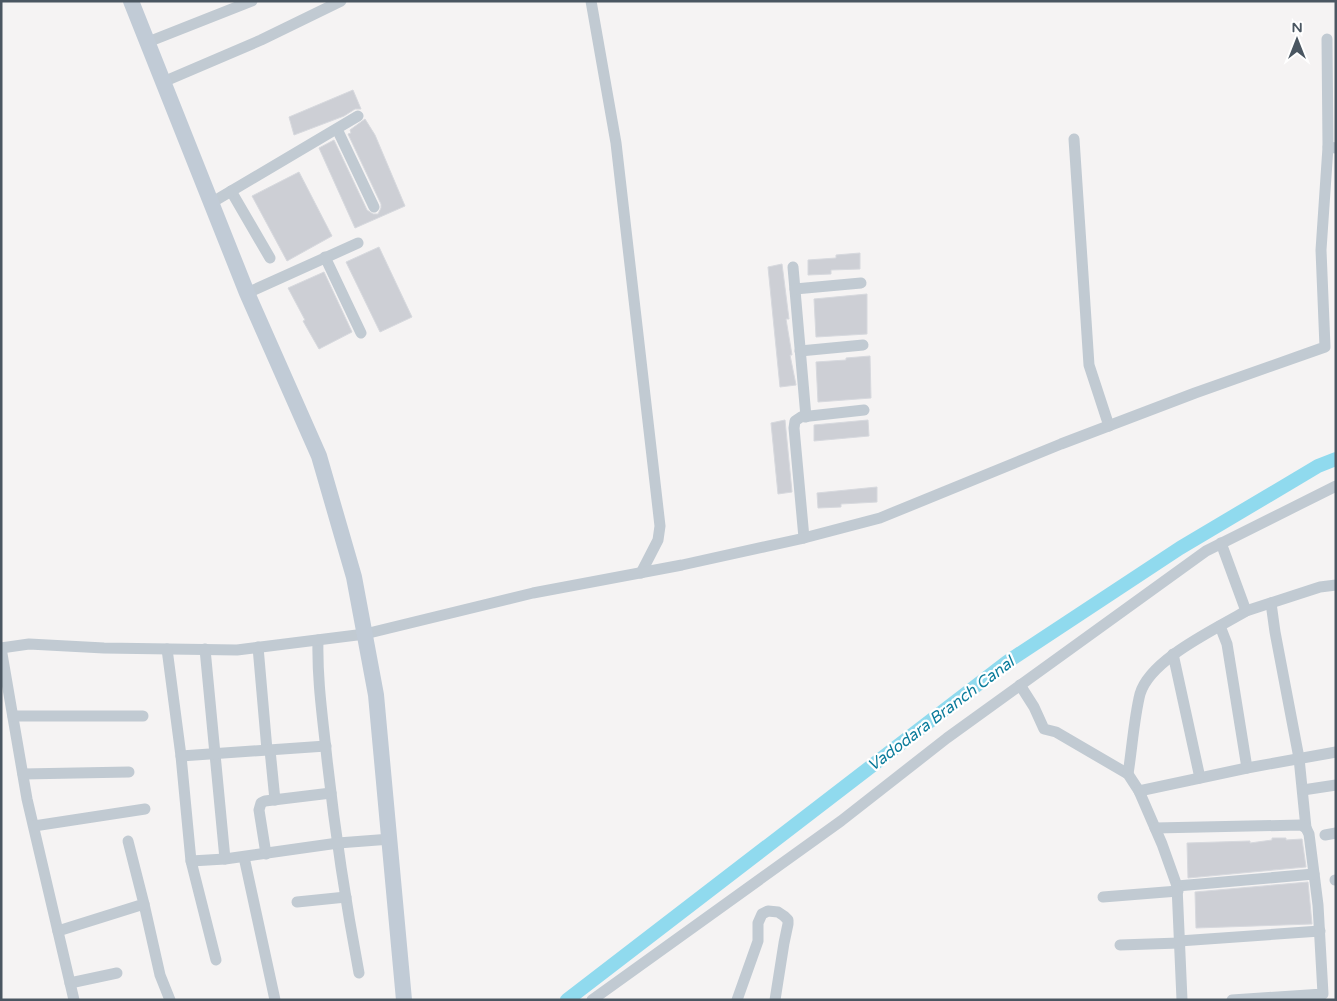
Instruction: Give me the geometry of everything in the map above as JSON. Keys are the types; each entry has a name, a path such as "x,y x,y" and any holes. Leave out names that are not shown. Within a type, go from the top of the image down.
{"street":[{"path":"131,1 247,293 319,456 354,578 376,694 391,839 404,1000"},
{"path":"148,42 252,1"},
{"path":"163,82 261,40 341,1"},
{"path":"591,1 616,143 660,526 658,540 641,573"},
{"path":"74,1000 23,774 1,648 29,644 237,650 365,634 533,594 804,538 880,518 1109,426 1330,345 1321,250 1332,147 1327,39"},
{"path":"211,203 358,116"},
{"path":"337,129 374,207"},
{"path":"1074,139 1089,364 1109,426"},
{"path":"231,191 270,258"},
{"path":"247,293 358,243"},
{"path":"325,257 361,333"},
{"path":"793,267 806,417"},
{"path":"794,289 861,283"},
{"path":"800,351 863,345"},
{"path":"804,538 794,428 795,421 806,417 864,410"},
{"path":"592,1000 841,821 947,738 1206,551 1336,486"},
{"path":"1221,543 1246,611"},
{"path":"1128,774 1140,694 1148,678 1173,654 1246,611 1320,587 1336,585"},
{"path":"1271,603 1299,758 1306,828 1309,834 1314,874 1324,994"},
{"path":"1220,626 1228,644 1248,768"},
{"path":"318,640 317,669 331,793 346,897 360,973"},
{"path":"258,647 275,800"},
{"path":"166,649 181,756 191,861 216,960"},
{"path":"205,649 225,859"},
{"path":"1173,654 1200,778"},
{"path":"1020,686 1034,707 1043,728 1056,732 1128,774 1139,791 1177,888 1182,1000"},
{"path":"13,716 143,716"},
{"path":"181,756 326,746"},
{"path":"1139,791 1336,752"},
{"path":"23,774 129,772"},
{"path":"1303,790 1336,785"},
{"path":"266,854 259,807 261,803 331,793"},
{"path":"34,826 145,809"},
{"path":"1155,828 1301,825 1306,828"},
{"path":"191,861 244,857 338,843 391,839"},
{"path":"128,841 160,975 170,1000"},
{"path":"244,857 275,1000"},
{"path":"1103,897 1314,874"},
{"path":"297,902 346,897"},
{"path":"58,931 144,904"},
{"path":"737,1000 758,941 758,923 762,914 768,911 778,912 788,920 776,1000"},
{"path":"1120,945 1320,931"},
{"path":"70,983 117,973"},
{"path":"1232,1000 1336,994"}],"building":[{"path":"353,90 361,109 355,109 344,116 294,135 289,117"},
{"path":"365,119 375,135 405,206 355,228 319,148 334,140 367,210 373,214 378,214 381,204 348,134 351,133 350,130"},
{"path":"299,172 332,236 287,261 252,196"},
{"path":"379,247 412,317 380,332 346,262"},
{"path":"860,253 860,269 831,270 831,274 808,275 808,260 836,258 836,255"},
{"path":"782,264 789,319 786,319 792,355 790,355 796,385 780,387 768,267"},
{"path":"324,272 352,332 319,349 303,321 305,320 288,288"},
{"path":"867,294 867,334 816,337 814,299"},
{"path":"870,356 871,398 818,402 816,362"},
{"path":"785,420 792,492 778,494 771,423"},
{"path":"868,420 869,436 814,441 814,425"},
{"path":"877,487 877,502 841,504 841,507 818,508 817,493"},
{"path":"1272,838 1286,838 1286,840 1302,839 1306,867 1188,878 1187,843 1250,841 1250,843 1272,840"},
{"path":"1308,882 1312,924 1196,928 1195,892"}],"waterway":[{"name":"Vadodara Branch Canal","path":"567,1000 1007,662 1180,548 1318,466 1336,459"}]}
